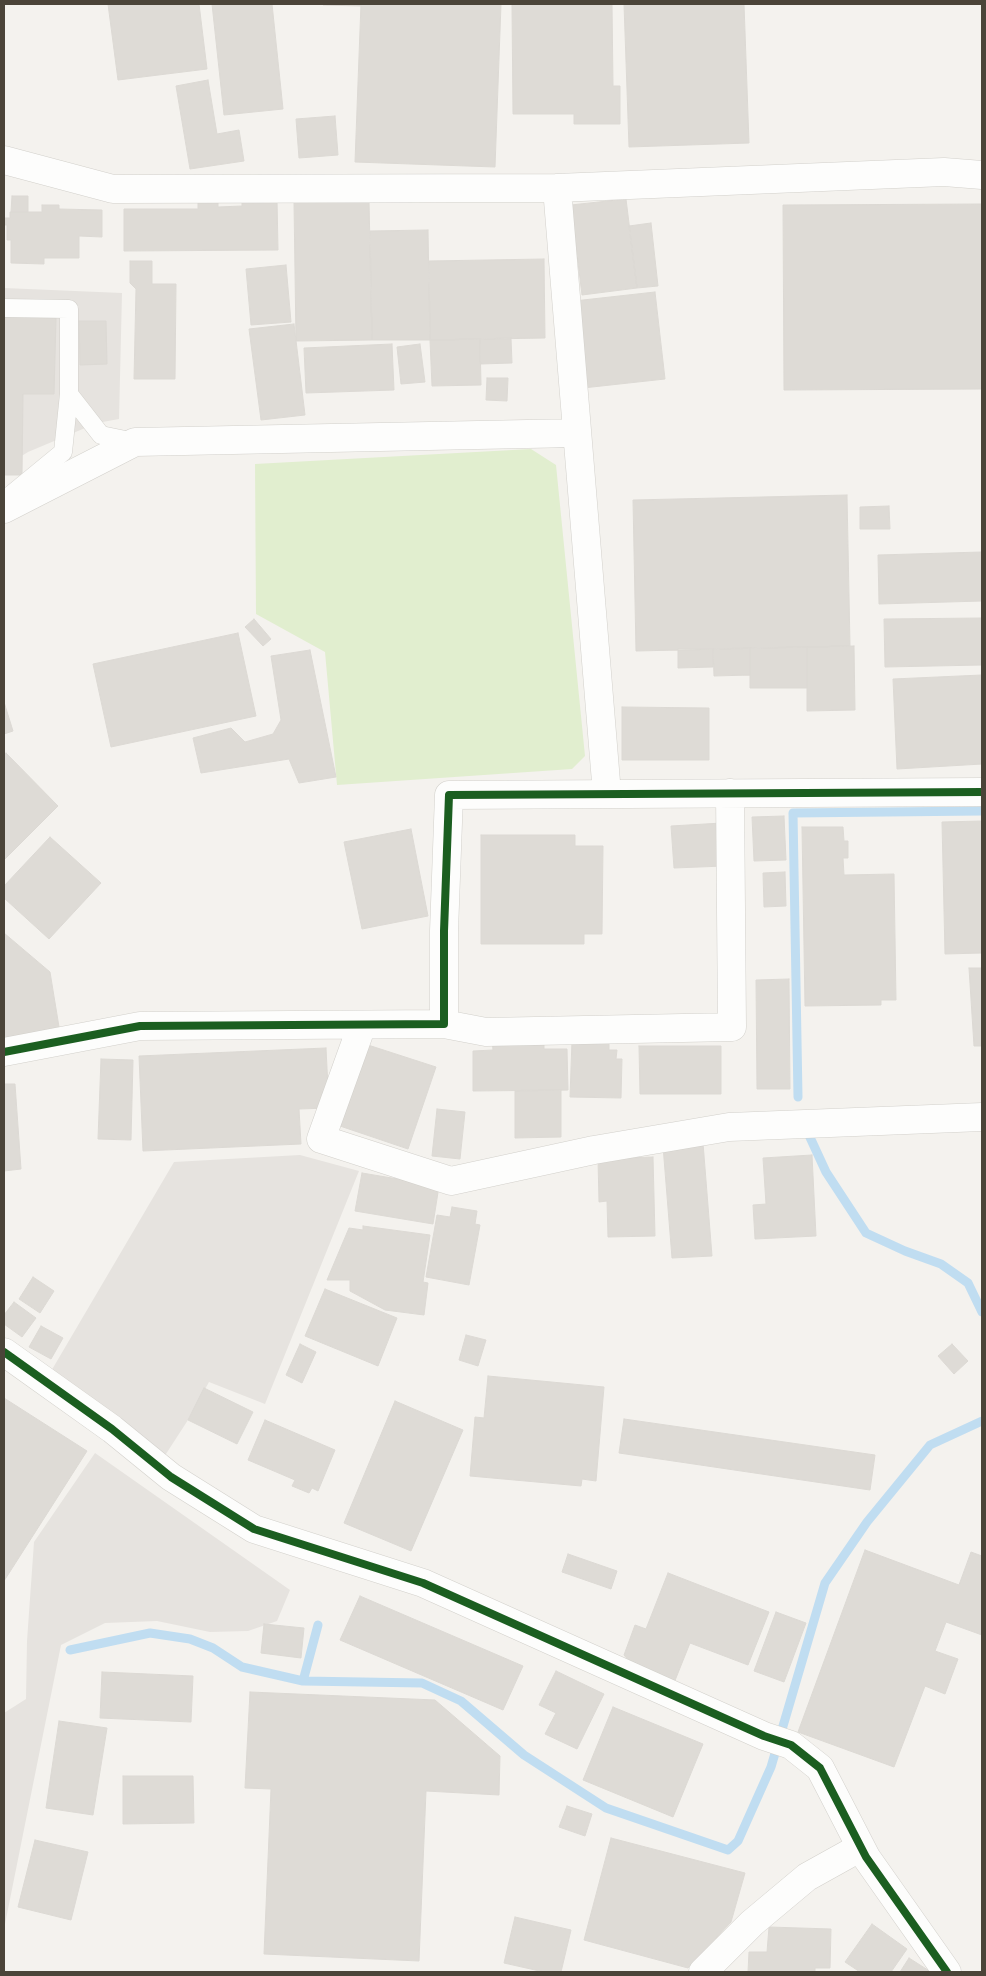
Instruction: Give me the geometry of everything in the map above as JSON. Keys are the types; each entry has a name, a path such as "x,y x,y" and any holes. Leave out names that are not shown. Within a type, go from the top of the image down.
{"street":[{"path":"4,160 113,190 557,188 944,172 982,175"},
{"path":"557,188 607,794"},
{"path":"4,509 135,442 576,433"},
{"path":"444,1024 444,930 448,795 982,792"},
{"path":"4,1052 140,1026 444,1024 486,1032 732,1027 730,793"},
{"path":"362,1025 321,1139 452,1181 594,1150 729,1127 982,1118"},
{"path":"4,1352 112,1429 172,1477 254,1529 422,1583 764,1736 791,1745 820,1768 866,1857 947,1972"},
{"path":"703,1972 752,1923 807,1876 861,1847"}],"lane":[{"path":"4,308 69,309 69,394 63,452 4,501"},
{"path":"69,394 101,435 135,442"}],"green space":[{"path":"531,449 556,465 585,756 572,769 337,785 325,652 256,614 255,464"}],"shaded area":[{"path":"4,288 122,293 119,419 97,423 28,452 4,467"},
{"path":"300,1155 359,1171 265,1404 209,1382 188,1420 164,1457 50,1373 174,1162"},
{"path":"95,1453 290,1590 277,1621 248,1631 210,1632 157,1621 105,1623 61,1645 4,1929 4,1713 26,1699 27,1641 34,1542"}],"building":[{"path":"108,4 199,4 207,69 118,80"},
{"path":"212,4 272,4 283,109 224,115"},
{"path":"361,4 361,6 323,5"},
{"path":"361,4 501,4 495,167 355,162"},
{"path":"512,4 612,4 613,86 620,86 620,124 574,124 574,114 513,114"},
{"path":"624,4 744,4 749,143 629,147"},
{"path":"208,80 217,134 239,130 244,161 190,169 176,86"},
{"path":"335,116 338,155 299,158 296,119"},
{"path":"12,196 28,196 28,212 11,212"},
{"path":"198,198 218,198 218,207 242,206 242,200 277,200 278,250 124,251 124,209 198,209"},
{"path":"626,199 637,288 582,295 571,205"},
{"path":"369,201 372,340 296,341 294,202"},
{"path":"982,204 982,389 784,390 783,205"},
{"path":"42,205 59,205 59,209 102,210 102,237 79,236 79,258 44,258 44,264 11,263 11,240 7,240 7,225 4,225 4,218 10,218 10,212 42,212"},
{"path":"651,223 658,286 637,288 629,226"},
{"path":"428,230 430,340 372,340 370,231"},
{"path":"544,259 545,338 430,340 429,261"},
{"path":"130,261 152,261 152,284 176,284 175,379 134,379 136,289 130,283"},
{"path":"286,265 291,322 251,325 246,269"},
{"path":"655,292 665,379 583,388 574,301"},
{"path":"4,317 56,318 54,394 23,394 22,475 4,475"},
{"path":"79,321 106,321 107,364 80,365"},
{"path":"294,324 305,415 261,420 249,329"},
{"path":"511,338 512,363 480,364 480,339"},
{"path":"480,339 481,385 432,386 430,340"},
{"path":"392,344 394,390 306,393 304,348"},
{"path":"420,344 425,382 401,384 397,347"},
{"path":"487,378 508,378 507,401 486,400"},
{"path":"847,495 850,646 636,651 633,500"},
{"path":"889,506 890,529 860,529 860,507"},
{"path":"982,552 982,601 879,604 878,555"},
{"path":"982,618 982,665 885,667 884,619"},
{"path":"254,619 271,639 263,646 245,627"},
{"path":"238,633 256,716 111,747 93,664"},
{"path":"854,646 855,710 807,711 807,647"},
{"path":"807,647 807,688 750,688 750,648"},
{"path":"750,648 750,675 714,676 713,649"},
{"path":"678,649 713,649 713,667 678,668"},
{"path":"310,650 336,777 299,783 289,759 201,773 193,738 231,728 245,742 273,734 281,720 271,656"},
{"path":"982,675 982,764 897,769 893,679"},
{"path":"4,702 13,731 4,734"},
{"path":"622,707 709,708 709,760 622,760"},
{"path":"6,753 58,806 4,860 4,756"},
{"path":"784,816 786,860 754,861 752,817"},
{"path":"982,821 982,953 945,954 942,822"},
{"path":"722,823 724,866 674,868 671,826"},
{"path":"802,827 843,827 844,841 848,841 848,858 843,858 844,875 894,874 896,1000 881,1000 881,1005 805,1006"},
{"path":"411,829 428,916 362,929 344,842"},
{"path":"481,835 575,835 575,846 603,846 602,934 584,934 584,944 481,944"},
{"path":"50,837 101,883 49,939 4,898 4,886"},
{"path":"785,872 786,906 764,907 763,873"},
{"path":"4,933 50,972 60,1033 4,1042"},
{"path":"969,968 982,968 982,1046 974,1046"},
{"path":"789,979 790,1089 757,1089 756,980"},
{"path":"544,1039 544,1049 567,1049 568,1090 473,1091 473,1051 493,1050 492,1040"},
{"path":"572,1041 609,1041 609,1050 617,1050 616,1059 622,1059 621,1098 570,1097"},
{"path":"368,1045 436,1067 408,1149 340,1126"},
{"path":"639,1046 721,1046 721,1094 640,1094"},
{"path":"326,1048 329,1108 299,1109 301,1144 143,1151 139,1056"},
{"path":"101,1059 133,1060 131,1140 98,1139"},
{"path":"4,1084 15,1084 21,1169 4,1171"},
{"path":"561,1090 561,1137 515,1138 515,1091"},
{"path":"437,1109 465,1112 460,1159 432,1156"},
{"path":"703,1143 712,1256 672,1258 663,1146"},
{"path":"812,1155 816,1236 755,1239 753,1205 766,1204 763,1158"},
{"path":"653,1157 655,1236 608,1237 607,1201 599,1202 598,1159"},
{"path":"362,1173 439,1186 433,1224 355,1211"},
{"path":"452,1207 477,1211 475,1224 480,1225 469,1285 426,1277 437,1215 450,1217"},
{"path":"363,1226 430,1235 423,1282 428,1283 424,1315 385,1310 350,1291 350,1280 327,1280 349,1228 363,1230"},
{"path":"33,1277 54,1291 40,1313 19,1299"},
{"path":"325,1289 397,1318 378,1366 305,1336"},
{"path":"14,1302 36,1318 22,1337 4,1324 4,1315"},
{"path":"41,1326 63,1338 51,1359 29,1347"},
{"path":"466,1335 486,1340 478,1366 459,1360"},
{"path":"300,1344 316,1352 302,1383 286,1375"},
{"path":"952,1344 968,1361 954,1374 938,1356"},
{"path":"488,1376 604,1387 596,1481 582,1479 581,1486 470,1476 475,1417 484,1418"},
{"path":"204,1388 253,1412 237,1444 188,1420"},
{"path":"4,1398 87,1451 4,1581"},
{"path":"395,1401 463,1430 411,1551 344,1523"},
{"path":"624,1419 875,1455 870,1490 619,1453"},
{"path":"265,1420 335,1450 318,1491 312,1488 309,1493 292,1486 295,1480 248,1460"},
{"path":"865,1550 959,1585 971,1552 982,1556 982,1635 946,1622 935,1651 958,1659 945,1694 925,1686 894,1767 798,1732"},
{"path":"568,1554 617,1571 611,1589 562,1572"},
{"path":"668,1573 769,1612 748,1665 690,1643 674,1683 634,1667 624,1655 635,1625 646,1629"},
{"path":"360,1596 523,1666 503,1710 340,1640"},
{"path":"776,1612 806,1623 784,1682 754,1671"},
{"path":"264,1624 304,1628 301,1658 261,1653"},
{"path":"556,1671 604,1694 577,1749 545,1734 556,1713 539,1705"},
{"path":"102,1672 193,1676 191,1722 100,1718"},
{"path":"250,1692 435,1700 500,1756 499,1795 426,1791 419,1961 264,1954 271,1789 245,1788"},
{"path":"613,1707 703,1744 673,1817 583,1780"},
{"path":"59,1721 107,1728 93,1815 46,1808"},
{"path":"123,1776 193,1776 194,1823 123,1824"},
{"path":"567,1806 592,1814 585,1836 559,1827"},
{"path":"611,1838 745,1873 731,1922 688,1968 584,1940"},
{"path":"35,1840 88,1852 71,1920 18,1907"},
{"path":"515,1917 571,1930 561,1972 544,1972 504,1963"},
{"path":"872,1924 907,1949 891,1972 860,1972 845,1962"},
{"path":"769,1927 831,1929 830,1968 815,1968 815,1972 748,1972 749,1952 767,1952"},
{"path":"909,1958 931,1972 900,1972"}],"waterway":[{"path":"798,1097 793,813 982,811"},
{"path":"808,1133 826,1172 866,1233 905,1251 941,1264 968,1283 982,1312"},
{"path":"70,1650 150,1633 190,1639 213,1648 242,1667 303,1681 422,1683 461,1701 524,1755 606,1808 728,1850 738,1841 771,1767 825,1583 867,1522 930,1445 982,1421"},
{"path":"303,1681 318,1625"}],"cycle path":[{"path":"4,1052 140,1026 444,1024 444,931 449,795 982,792"},
{"path":"4,1352 112,1429 171,1477 254,1529 423,1583 764,1736 791,1745 820,1768 866,1857 947,1972"}]}
